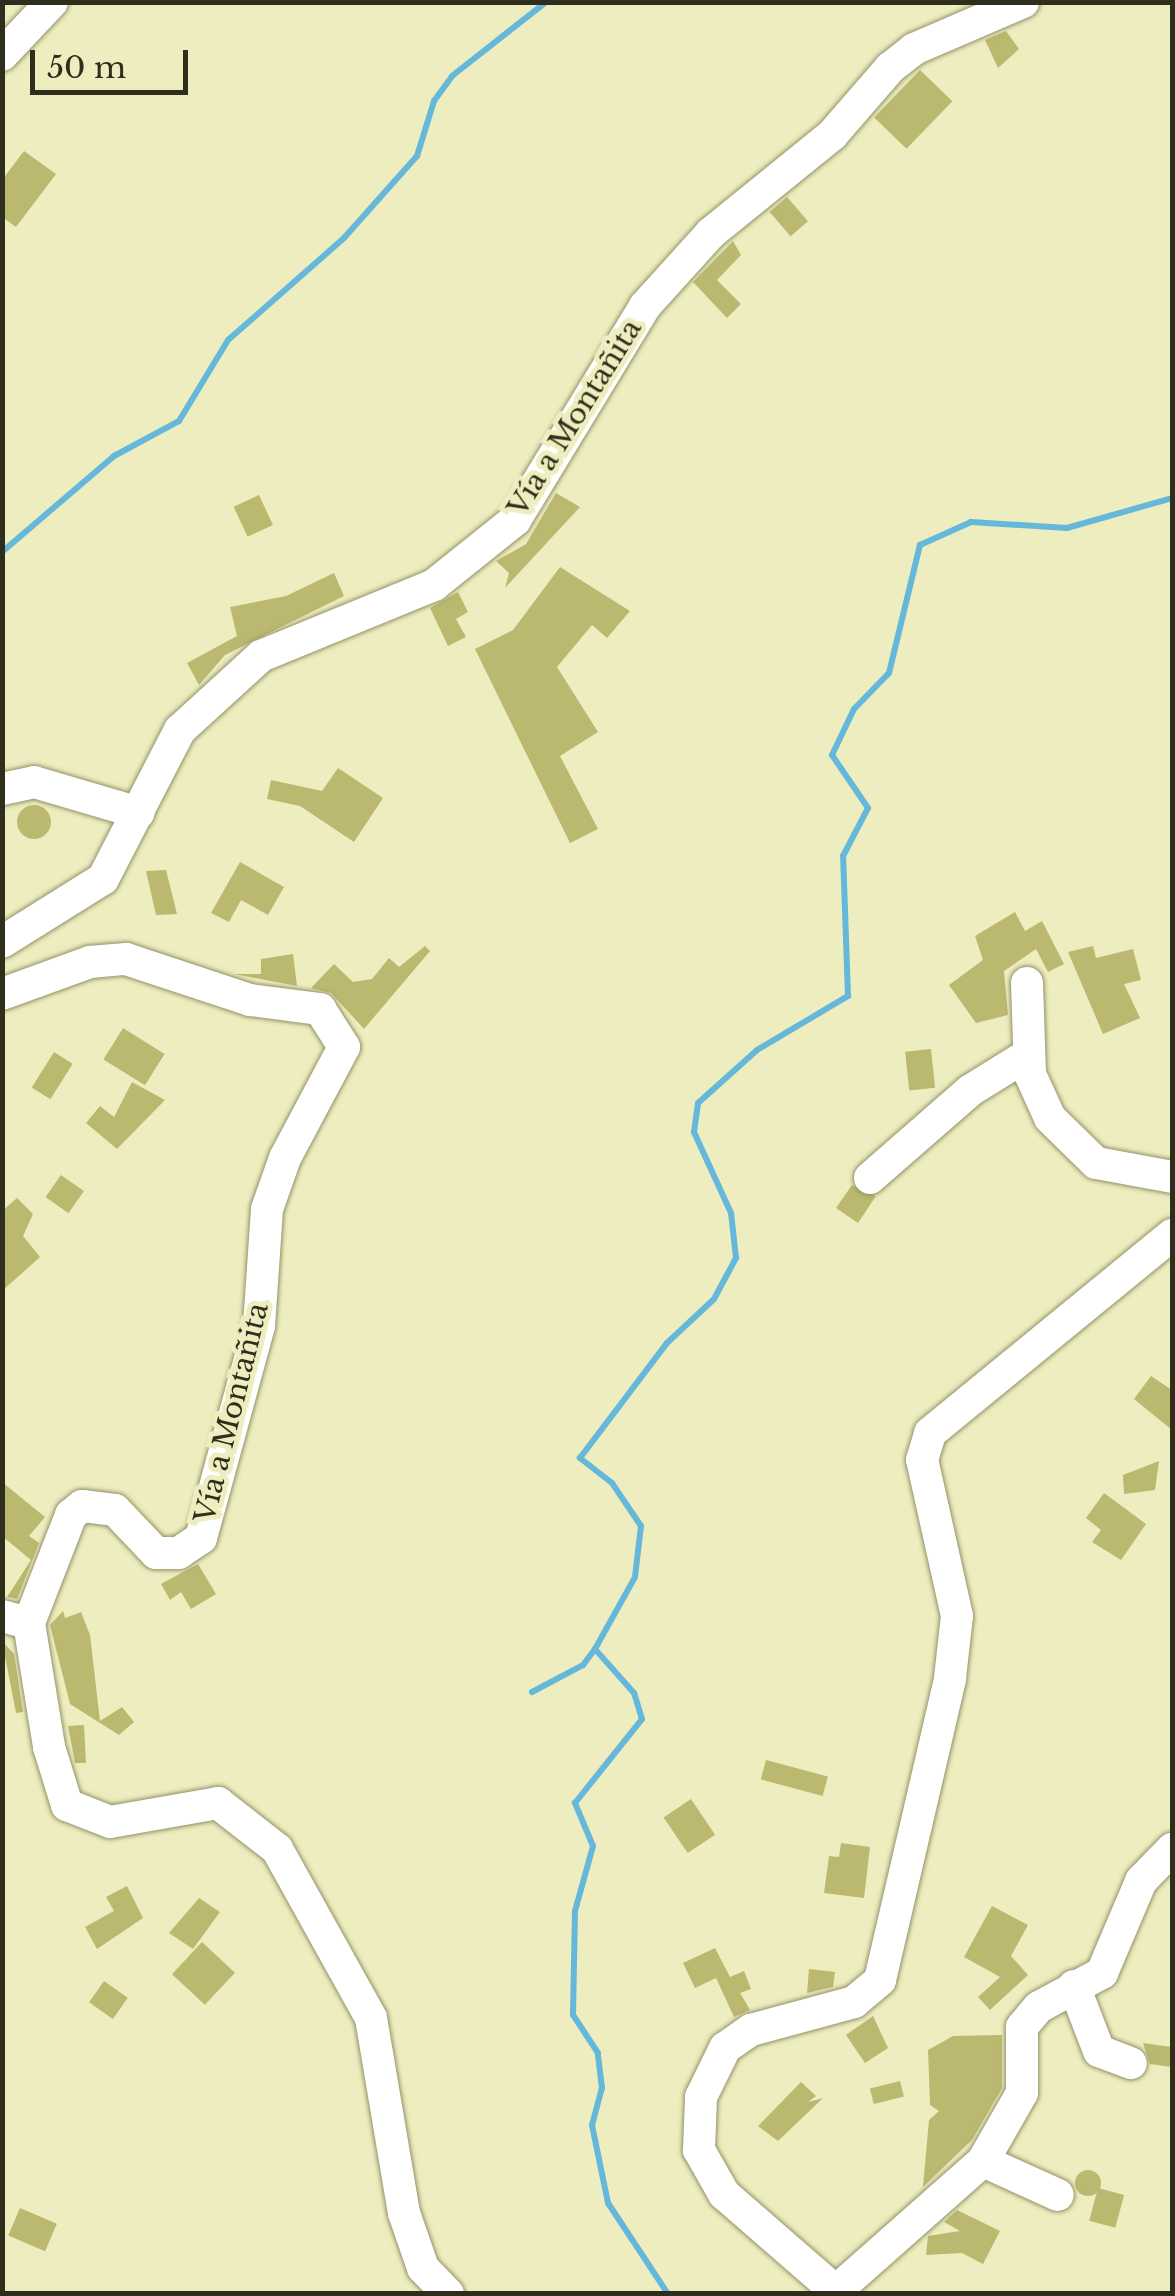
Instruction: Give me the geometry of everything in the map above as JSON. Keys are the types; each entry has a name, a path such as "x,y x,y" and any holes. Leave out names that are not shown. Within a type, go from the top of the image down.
{"street":[{"path":"2,54 52,2"},
{"name":"Vía a Montañita","path":"2,942 103,879 180,730 261,656 434,585 515,520 646,306 711,233 832,135 890,68 914,49 1023,2"},
{"path":"2,789 22,782 81,790 139,814"},
{"name":"Vía a Montañita","path":"2,994 90,962 143,962 250,1000 320,1009 344,1047 284,1158 268,1209 259,1326 202,1538 179,1554 156,1553 116,1510 82,1506 71,1515 16,1620"},
{"path":"1027,982 1029,1054 1036,1096 1078,1152 1172,1177"},
{"path":"870,1178 970,1090 1029,1054"},
{"path":"1172,1235 930,1433 922,1460 957,1616 950,1678 880,1980 854,2002 751,2030 725,2048 701,2098 699,2150 724,2194 838,2292 983,2161 1022,2093 1022,2027 1074,1986 1102,1973 1141,1880 1172,1849"},
{"path":"16,1620 67,1805 110,1822 218,1803 277,1848 314,1908 370,2018 404,2213 423,2268 448,2294"},
{"path":"1074,1986 1098,2051 1131,2063"},
{"path":"983,2161 1058,2195"}],"building":[{"path":"1006,31 1019,49 998,68 985,40"},
{"path":"920,70 952,101 907,149 874,117"},
{"path":"24,151 56,174 16,227 2,217 2,180"},
{"path":"787,197 808,221 791,236 770,212"},
{"path":"733,241 741,255 717,280 741,304 727,318 693,282"},
{"path":"556,493 580,507 505,588 509,573 496,561 526,544"},
{"path":"259,495 273,525 248,537 234,507"},
{"path":"560,567 630,611 607,638 592,625 557,667 598,732 560,756 598,829 570,843 475,649 513,630"},
{"path":"334,573 344,596 225,655 199,685 187,663 237,636 230,607 286,596"},
{"path":"458,592 468,612 456,619 466,637 448,646 430,608"},
{"path":"338,768 383,798 354,842 300,806 267,799 271,780 322,791"},
{"path":"34,805 46,810 51,822 46,834 34,839 22,834 17,822 22,810"},
{"path":"240,862 284,887 268,915 241,900 229,922 211,913"},
{"path":"166,870 177,914 156,915 146,871"},
{"path":"1015,912 1025,931 1042,921 1064,964 1048,972 1036,949 1004,971 1008,1015 976,1023 949,985 983,960 975,936"},
{"path":"425,946 430,951 364,1029 331,993 311,988 334,964 353,982 372,979 389,958 399,967"},
{"path":"1093,946 1096,958 1133,949 1141,980 1124,984 1140,1018 1103,1034 1068,952"},
{"path":"293,954 297,986 234,974 261,974 261,959"},
{"path":"123,1028 165,1054 145,1085 103,1059"},
{"path":"931,1049 935,1088 909,1091 905,1052"},
{"path":"54,1052 73,1064 50,1099 32,1088"},
{"path":"132,1082 165,1100 117,1149 86,1123 100,1106 114,1117"},
{"path":"61,1175 84,1191 68,1213 46,1197"},
{"path":"852,1185 876,1196 858,1223 836,1208"},
{"path":"17,1198 33,1214 23,1236 40,1257 2,1291 2,1211"},
{"path":"1151,1376 1172,1390 1172,1430 1134,1399"},
{"path":"1159,1461 1155,1490 1124,1494 1123,1475"},
{"path":"2,1482 45,1517 29,1536 39,1543 17,1599 7,1597 31,1560 2,1536"},
{"path":"1104,1493 1146,1524 1121,1560 1092,1542 1101,1530 1086,1518"},
{"path":"198,1564 216,1594 191,1609 181,1592 170,1600 161,1584"},
{"path":"63,1611 65,1618 81,1612 90,1635 100,1721 122,1707 134,1722 119,1735 70,1704 50,1625"},
{"path":"2,1641 14,1654 23,1712 16,1713"},
{"path":"84,1725 86,1763 75,1763 68,1726"},
{"path":"766,1760 828,1777 823,1796 761,1779"},
{"path":"691,1799 715,1835 688,1853 664,1817"},
{"path":"841,1843 870,1847 864,1898 824,1893 829,1856 839,1857"},
{"path":"127,1886 143,1918 97,1949 85,1927 114,1911 106,1897"},
{"path":"199,1898 220,1912 193,1949 169,1933"},
{"path":"992,1906 1028,1925 1011,1956 1028,1975 990,2010 978,1997 1000,1977 964,1957"},
{"path":"202,1942 235,1973 205,2005 172,1974"},
{"path":"715,1948 730,1977 744,1971 751,1989 740,1993 750,2010 734,2017 716,1978 695,1988 683,1963"},
{"path":"809,1969 835,1972 833,1987 807,1993"},
{"path":"104,1981 128,1998 113,2019 89,2002"},
{"path":"873,2016 888,2048 865,2063 846,2035"},
{"path":"1002,2035 1002,2088 972,2140 923,2187 929,2120 939,2111 930,2105 928,2050 953,2036"},
{"path":"1143,2043 1172,2047 1172,2067 1150,2064"},
{"path":"900,2081 904,2097 874,2104 870,2088"},
{"path":"801,2082 816,2096 808,2102 823,2098 778,2141 758,2126"},
{"path":"1088,2170 1097,2174 1101,2183 1097,2192 1088,2196 1079,2192 1075,2183 1079,2174"},
{"path":"1098,2188 1124,2195 1115,2228 1089,2221"},
{"path":"20,2208 57,2224 45,2251 8,2236"},
{"path":"957,2210 1000,2231 983,2264 962,2253 926,2255 928,2236 960,2231 944,2222"}],"waterway":[{"path":"2,552 114,456 179,421 228,340 344,238 417,156 434,101 452,76 546,2"},
{"path":"668,2294 608,2203 592,2125 602,2088 598,2053 573,2015 575,1911 593,1846 575,1803 642,1719 634,1693 595,1649 635,1577 641,1526 612,1483 580,1458 667,1343 714,1299 736,1258 731,1213 694,1132 698,1103 757,1050 848,996 843,856 868,808 832,755 854,709 889,673 920,545 971,522 1067,528 1172,498"},
{"path":"532,1692 583,1665 595,1649"}]}
